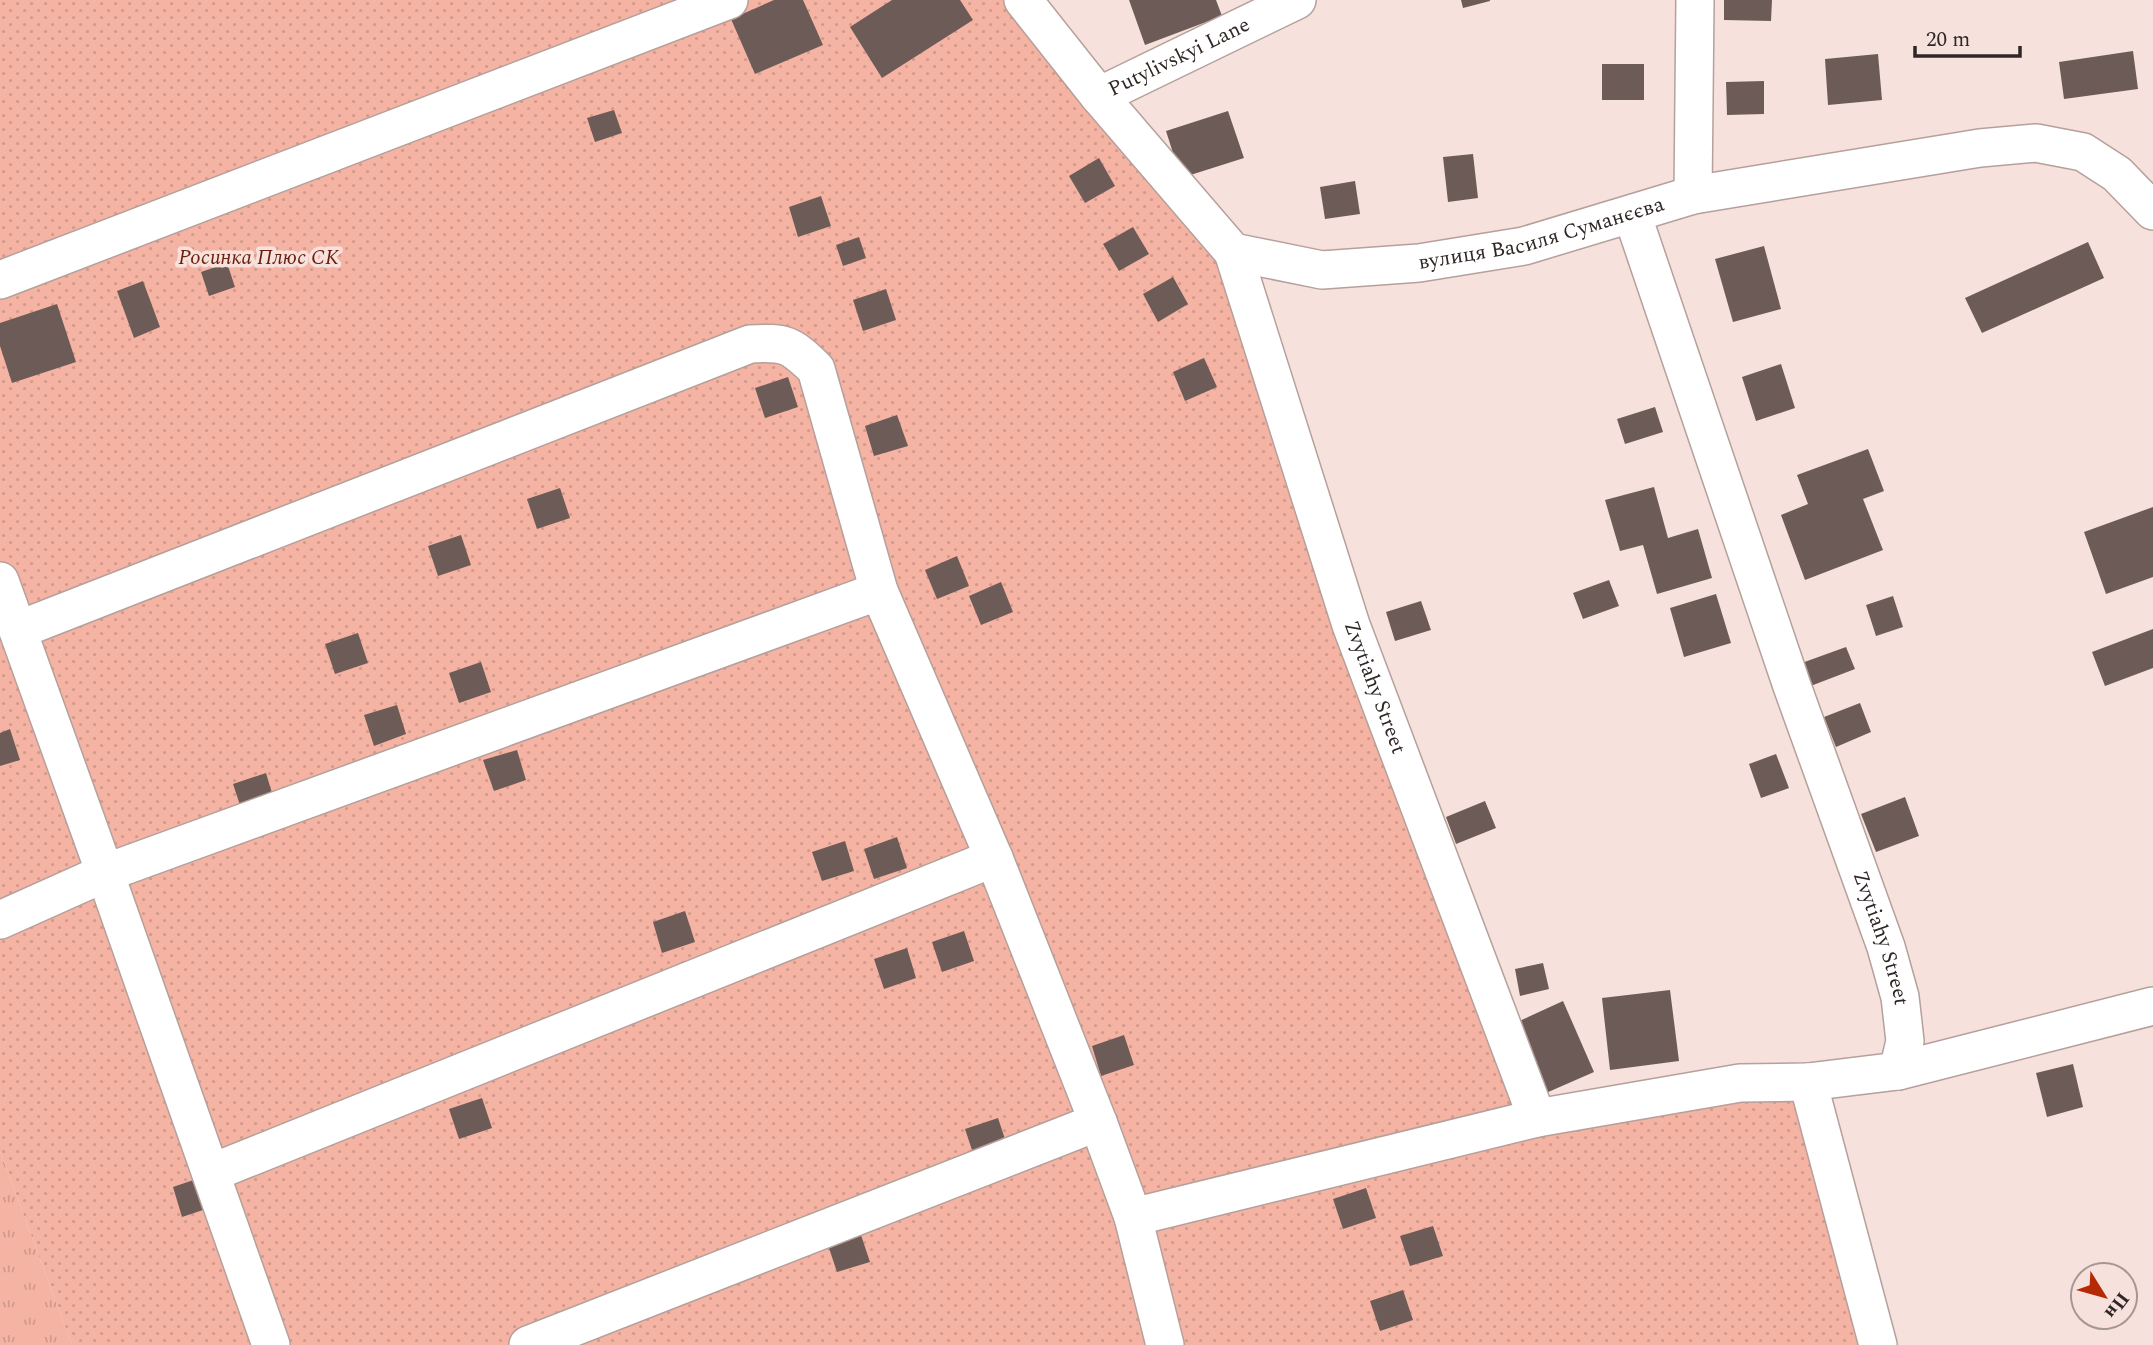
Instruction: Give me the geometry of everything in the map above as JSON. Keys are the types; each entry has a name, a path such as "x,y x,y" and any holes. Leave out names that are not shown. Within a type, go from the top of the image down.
{"street":[{"path":"0,280 729,0"},
{"path":"1023,0 1099,96 1233,252"},
{"name":"Putylivskyi Lane","path":"1099,96 1297,0"},
{"path":"1693,195 1695,0"},
{"name":"вулиця Василя Суманєєва","path":"1233,252 1322,270 1419,263 1524,246 1693,195 1980,149 2036,143 2083,152 2117,174 2153,211"},
{"name":"Zvytiahy Street","path":"1632,214 1792,686 1886,947 1900,997 1905,1041 1898,1071"},
{"name":"Zvytiahy Street","path":"1233,252 1351,625 1537,1118"},
{"path":"18,630 750,344 774,342 794,348 816,369 879,591 994,858 1098,1122 1133,1217 1165,1345"},
{"path":"0,581 271,1345"},
{"path":"0,920 105,873 879,591"},
{"path":"211,1173 994,858"},
{"path":"1133,1217 1537,1118 1740,1083 1808,1082 1898,1071 2153,1006"},
{"path":"1808,1082 1878,1345"},
{"path":"528,1345 1098,1122"}],"green space":[{"name":"Росинка Плюс СК","path":"0,0 1023,0 1233,252 1537,1117 1808,1082 1878,1345 72,1345 0,1151"},
{"path":"0,1151 72,1345 0,1345"}],"building":[{"path":"774,0 803,0 823,45 755,74 731,19"},
{"path":"892,0 960,0 973,20 882,78 850,27"},
{"path":"1129,0 1216,0 1222,16 1145,45"},
{"path":"1461,0 1490,0 1490,1 1463,8"},
{"path":"1724,0 1772,0 1771,21 1724,20"},
{"path":"2133,51 2138,89 2064,99 2059,62"},
{"path":"1878,54 1882,100 1828,105 1825,59"},
{"path":"1602,64 1644,64 1644,100 1602,100"},
{"path":"1764,81 1764,114 1727,115 1726,82"},
{"path":"614,110 622,133 595,142 587,118"},
{"path":"1228,111 1244,158 1181,178 1166,131"},
{"path":"1473,154 1478,198 1448,202 1443,157"},
{"path":"1099,158 1115,186 1085,203 1069,176"},
{"path":"1355,181 1360,214 1325,219 1320,187"},
{"path":"821,196 831,226 798,237 789,207"},
{"path":"1133,227 1149,254 1119,271 1103,244"},
{"path":"859,237 866,258 843,266 836,245"},
{"path":"2088,242 2104,278 1982,333 1965,298"},
{"path":"1764,246 1781,309 1733,322 1715,259"},
{"path":"227,263 235,287 209,296 201,272"},
{"path":"1173,277 1188,304 1158,322 1143,294"},
{"path":"143,281 160,327 134,338 117,291"},
{"path":"886,289 896,320 863,331 853,300"},
{"path":"57,304 76,362 12,383 0,346 0,323"},
{"path":"1204,358 1217,387 1185,401 1173,372"},
{"path":"1781,364 1795,408 1756,421 1742,377"},
{"path":"788,377 798,407 765,418 755,388"},
{"path":"1655,407 1663,432 1625,444 1617,419"},
{"path":"897,415 908,446 874,456 865,426"},
{"path":"1868,449 1884,491 1863,499 1883,550 1805,580 1781,515 1808,504 1797,475"},
{"path":"1654,487 1668,538 1698,529 1712,578 1657,594 1643,545 1620,551 1605,500"},
{"path":"560,488 570,518 537,529 527,499"},
{"path":"2153,507 2153,577 2106,594 2084,532"},
{"path":"461,535 471,565 438,576 428,546"},
{"path":"957,556 969,586 937,599 925,570"},
{"path":"1609,580 1619,606 1583,619 1573,593"},
{"path":"1001,582 1013,612 981,625 969,596"},
{"path":"1716,594 1731,643 1684,657 1670,608"},
{"path":"1893,596 1903,627 1876,636 1866,605"},
{"path":"1421,601 1431,630 1395,641 1386,612"},
{"path":"2153,629 2153,668 2105,686 2092,652"},
{"path":"358,633 368,663 335,674 325,644"},
{"path":"1846,647 1855,669 1808,687 1799,664"},
{"path":"481,662 491,692 459,703 449,673"},
{"path":"1860,703 1871,732 1836,747 1824,717"},
{"path":"397,705 406,734 374,746 364,715"},
{"path":"10,729 20,760 0,766 0,733"},
{"path":"517,750 526,780 494,791 483,760"},
{"path":"1776,754 1789,788 1761,798 1749,764"},
{"path":"266,773 275,803 243,814 233,784"},
{"path":"1905,797 1919,836 1876,852 1861,814"},
{"path":"1485,801 1496,828 1456,844 1446,817"},
{"path":"897,837 907,868 874,879 864,849"},
{"path":"845,841 854,871 822,881 812,852"},
{"path":"685,911 695,942 662,953 653,922"},
{"path":"964,931 974,961 942,972 932,942"},
{"path":"907,948 916,978 884,989 874,959"},
{"path":"1543,963 1549,989 1520,996 1515,969"},
{"path":"1670,990 1679,1061 1610,1070 1602,998"},
{"path":"1563,1001 1594,1072 1546,1093 1515,1023"},
{"path":"1124,1035 1134,1065 1101,1076 1092,1046"},
{"path":"2073,1064 2083,1107 2047,1117 2036,1073"},
{"path":"482,1098 492,1128 459,1139 449,1109"},
{"path":"998,1118 1008,1148 975,1159 965,1129"},
{"path":"205,1176 215,1206 182,1217 173,1187"},
{"path":"1366,1188 1376,1218 1343,1229 1333,1199"},
{"path":"1433,1226 1443,1256 1410,1266 1400,1236"},
{"path":"860,1232 870,1262 837,1272 827,1242"},
{"path":"1403,1290 1413,1320 1380,1331 1370,1301"}]}
